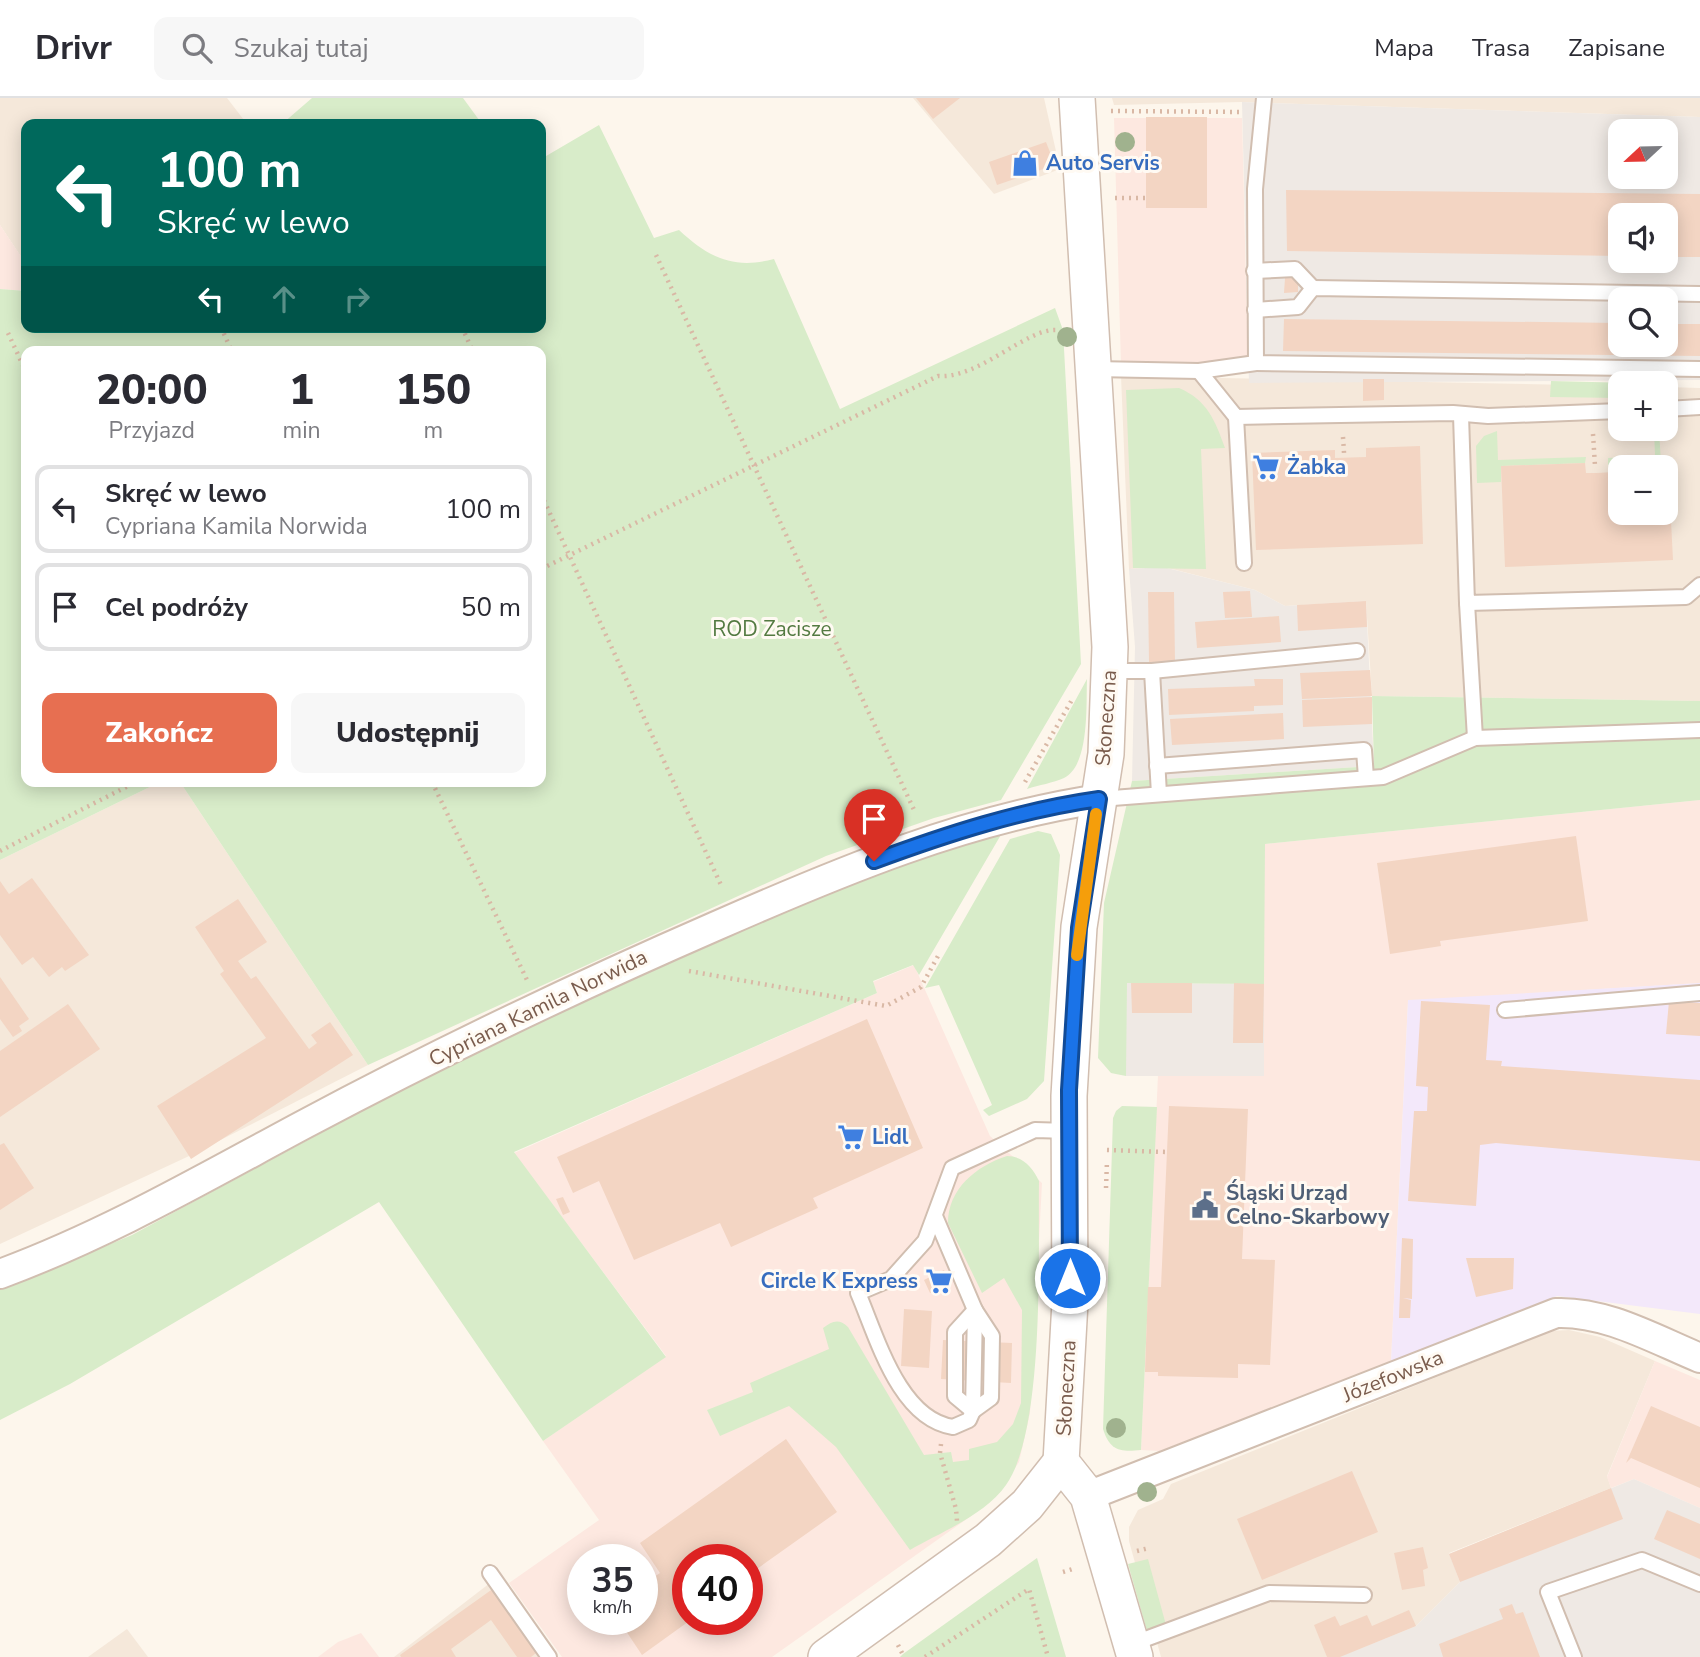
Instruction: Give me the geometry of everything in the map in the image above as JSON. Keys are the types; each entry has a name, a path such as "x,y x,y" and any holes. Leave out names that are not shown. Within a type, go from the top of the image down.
{"street":[{"name":"Słoneczna","path":"1092,104 1093,369 1110,671 1106,754 1079,928 1069,1090 1070,1302 1061,1462 1088,1496 1133,1651"},
{"name":"Cypriana Kamila Norwida","path":"0,1274 165,1198 529,1010 830,876 952,834 1050,806 1099,799"},
{"name":"Józefowska","path":"1088,1496 1556,1313 1573,1312 1601,1318 1700,1359"},
{"path":"826,1657 988,1540 1027,1505 1061,1462"}],"lane":[{"path":"1256,363 1255,189 1263,105"},
{"path":"1254,271 1295,269 1313,288 1700,294"},
{"path":"1255,310 1298,307 1313,288"},
{"path":"1093,369 1199,371 1256,363 1700,369"},
{"path":"1199,371 1236,417 1244,563"},
{"path":"1678,408 1700,407"},
{"path":"1236,417 1608,411"},
{"path":"1461,415 1467,603 1475,738"},
{"path":"1467,603 1686,597 1700,585"},
{"path":"1110,671 1152,671 1357,652"},
{"path":"1152,671 1159,794"},
{"path":"1099,799 1383,777 1475,738 1700,730"},
{"path":"1157,766 1364,750 1366,778"},
{"path":"1505,1010 1700,993"},
{"path":"934,1216 975,1310 973,1411 969,1419 953,1427 944,1426 916,1409 885,1356 858,1293 891,1279 925,1241 934,1216 952,1168 1035,1130 1071,1131"},
{"path":"1574,1657 1549,1592 1642,1560 1700,1584"},
{"path":"490,1573 549,1657"},
{"path":"1133,1651 1269,1593 1364,1595"}],"path":[{"path":"1092,104 1263,105"},
{"path":"1109,198 1146,198"},
{"path":"656,255 756,465 915,812"},
{"path":"546,567 938,376 956,377 1044,333 1063,330"},
{"path":"8,333 21,361"},
{"path":"1592,412 1595,466"},
{"path":"546,505 721,885"},
{"path":"1023,786 1077,690"},
{"path":"0,851 126,787"},
{"path":"434,787 528,982"},
{"path":"677,969 886,1006 921,987 939,956"},
{"path":"1107,1150 1167,1152"},
{"path":"1106,1193 1107,1161"},
{"path":"940,1453 956,1509 957,1532"},
{"path":"925,1657 1029,1589 1048,1657"},
{"path":"897,1644 904,1657"}],"shaded area":[{"path":"0,98 227,98 243,119 21,119 21,256 0,225"},
{"path":"913,98 1044,98 1060,169 994,194"},
{"path":"1112,98 1700,98 1700,117 1242,102 1114,105"},
{"path":"1242,102 1700,117 1700,380 1678,380 1678,371 1608,371 1608,381 1249,383"},
{"path":"1114,118 1242,118 1248,365 1121,364"},
{"path":"0,225 21,256 21,291 0,289"},
{"path":"1121,376 1608,386 1608,441 1678,441 1678,387 1700,388 1700,701 1372,696 1366,601 1285,606 1255,590 1164,567 1129,569"},
{"path":"1163,567 1255,590 1285,606 1366,601 1374,766 1132,781 1135,647 1129,569"},
{"path":"150,787 183,787 368,1065 187,1157 0,1244 0,860"},
{"path":"1700,800 1700,983 1408,1001 1391,1362 1160,1451 1141,1450 1158,1075 1264,1076 1264,844"},
{"path":"914,965 990,1136 1042,1183 1030,1413 1019,1462 998,1493 971,1516 772,1657 562,1657 509,1583 599,1520 543,1441 666,1356 514,1153 877,993 873,982"},
{"path":"1126,983 1264,984 1264,1076 1126,1076"},
{"path":"1700,983 1700,1314 1557,1296 1391,1362 1408,1000"},
{"path":"1569,1330 1600,1337 1655,1361 1607,1476 1611,1488 1449,1553 1460,1582 1416,1626 1340,1657 1161,1657 1129,1541 1129,1527 1138,1510 1163,1499 1171,1484 1551,1331"},
{"path":"1655,1361 1700,1380 1700,1508 1634,1479 1611,1488 1607,1477"},
{"path":"1634,1479 1700,1508 1700,1657 1339,1657 1416,1626 1460,1582 1449,1554"},
{"path":"490,1583 544,1657 394,1657"},
{"path":"127,1629 148,1657 88,1657"},
{"path":"361,1633 379,1657 318,1657 338,1642"}],"green space":[{"path":"312,98 463,98 478,119 288,119"},
{"name":"ROD Zacisze","path":"599,125 654,238 679,230 700,247 722,259 746,263 774,259 840,409 1055,308 1063,330 1081,664 1001,800 934,818 826,856 368,1065 183,787 546,787 546,346 21,346 21,787 150,787 0,860 0,289 21,291 21,333 546,333 546,156"},
{"path":"1551,381 1608,382 1608,398 1550,397"},
{"path":"1179,388 1197,398 1209,412 1225,448 1201,449 1206,569 1133,568 1126,390"},
{"path":"1497,431 1498,460 1586,457 1585,463 1501,466 1501,482 1477,483 1476,446 1484,436"},
{"path":"1654,441 1660,441 1661,455 1655,455"},
{"path":"1087,679 1085,733 1078,761 1064,778 1027,789"},
{"path":"1372,696 1700,701 1700,800 1265,844 1264,984 1127,983 1126,1076 1111,1073 1098,1058 1104,903 1132,781 1374,766"},
{"path":"1038,831 1051,834 1060,855 1044,1081 1027,1099 989,1116 983,1110 992,1105 939,985 925,988 1010,839"},
{"path":"1002,833 919,975 913,965 873,981 877,993 514,1152 666,1357 543,1441 379,1202 70,1384 0,1420 0,1290 132,1235 393,1094 527,1026 820,892 943,849"},
{"path":"1122,1106 1157,1107 1141,1450 1134,1451 1113,1446 1103,1429 1113,1118"},
{"path":"1007,1156 1018,1158 1027,1164 1039,1181 1037,1339 1027,1424 1019,1459 1006,1485 987,1505 910,1550 836,1447 789,1406 720,1436 707,1410 753,1392 750,1383 829,1349 823,1328 832,1322 839,1322 848,1327 924,1455 951,1452 953,1462 969,1460 969,1449 997,1442 1013,1424 1021,1403 1022,1310 1004,1278 982,1293 948,1223 949,1211 958,1189 985,1166"},
{"path":"1037,1558 1066,1657 900,1657 903,1654"},
{"path":"1148,1559 1166,1625 1147,1631 1128,1564"}],"building":[{"path":"916,98 960,98 933,119"},
{"path":"1146,117 1207,117 1207,208 1146,208"},
{"path":"1046,142 1055,165 997,185 989,162"},
{"path":"1286,190 1700,194 1700,257 1678,257 1678,203 1608,203 1608,256 1287,251"},
{"path":"1285,278 1298,278 1298,292 1284,293"},
{"path":"1284,319 1608,323 1608,355 1283,351"},
{"path":"1678,324 1700,324 1700,356 1678,356"},
{"path":"1363,379 1384,379 1384,400 1363,401"},
{"path":"1420,446 1423,544 1256,550 1252,453 1335,450 1335,458 1366,457 1366,448"},
{"path":"1585,463 1586,473 1608,472 1608,525 1671,525 1673,560 1505,567 1501,466"},
{"path":"1250,591 1252,617 1225,618 1223,592"},
{"path":"1148,592 1174,592 1175,662 1149,662"},
{"path":"1366,601 1367,627 1298,631 1297,605"},
{"path":"1279,616 1281,642 1197,648 1195,622"},
{"path":"1370,670 1372,696 1302,699 1300,673"},
{"path":"1254,679 1283,679 1283,705 1254,706 1254,711 1169,715 1168,689 1255,686"},
{"path":"1372,697 1372,724 1303,727 1302,700"},
{"path":"1283,713 1284,739 1172,745 1170,719"},
{"path":"1576,836 1588,921 1440,941 1441,946 1390,954 1377,863"},
{"path":"32,878 89,955 65,971 62,967 49,977 33,957 22,965 0,935 0,881 9,894"},
{"path":"238,899 267,942 238,961 251,979 256,976 309,1049 317,1043 311,1035 330,1022 353,1055 191,1159 157,1106 266,1038 220,974 224,971 195,927"},
{"path":"0,977 29,1019 19,1026 22,1031 13,1037 0,1019"},
{"path":"1131,983 1192,983 1192,1013 1132,1013"},
{"path":"1234,983 1264,984 1263,1043 1233,1043"},
{"path":"1421,1001 1490,1005 1486,1060 1502,1061 1501,1066 1700,1080 1700,1161 1496,1143 1480,1145 1476,1206 1408,1201 1414,1111 1427,1111 1428,1087 1416,1086"},
{"path":"1669,1001 1700,1003 1700,1036 1666,1034"},
{"path":"68,1004 100,1049 0,1117 0,1051"},
{"path":"867,1019 923,1148 813,1198 818,1208 731,1247 720,1223 634,1260 599,1181 573,1193 557,1157"},
{"name":"Śląski Urząd Celno-Skarbowy","path":"1169,1106 1248,1109 1242,1259 1275,1260 1270,1365 1238,1364 1238,1378 1158,1376 1158,1372 1145,1372 1148,1287 1161,1287"},
{"path":"4,1143 34,1188 0,1210 0,1145"},
{"path":"563,1197 570,1212 563,1215 556,1199"},
{"path":"1402,1238 1413,1239 1412,1299 1403,1298 1411,1300 1410,1318 1399,1318"},
{"path":"1466,1258 1514,1258 1513,1289 1476,1297"},
{"path":"944,1270 950,1284 930,1293 924,1280"},
{"path":"904,1309 932,1311 929,1368 901,1366"},
{"path":"943,1340 1012,1343 1011,1383 941,1379"},
{"path":"1651,1406 1700,1427 1700,1488 1631,1458 1626,1463"},
{"path":"786,1439 837,1512 763,1565 763,1544 672,1544 672,1633 642,1655 629,1635 658,1635 660,1573 658,1544 640,1543"},
{"path":"1352,1471 1378,1532 1262,1580 1237,1519"},
{"path":"1611,1488 1623,1519 1460,1582 1449,1554"},
{"path":"1667,1510 1700,1524 1700,1559 1654,1539"},
{"path":"1423,1547 1428,1568 1423,1570 1425,1586 1402,1590 1394,1553"},
{"path":"494,1588 536,1653 531,1657 517,1657 491,1620 451,1649 456,1657 401,1657 400,1655"},
{"path":"1512,1604 1516,1614 1523,1612 1540,1657 1443,1657 1439,1644 1503,1619 1499,1609"},
{"path":"1409,1610 1416,1626 1340,1657 1327,1657 1314,1625 1335,1616 1340,1626 1367,1615 1372,1626"}],"slow traffic":[{"path":"1077,955 1096,814"}],"place":[{"name":"Auto Servis","path":"1025,163"},
{"name":"Żabka","path":"1266,467"},
{"name":"Lidl","path":"851,1137"},
{"name":"Śląski Urząd Celno-Skarbowy","path":"1205,1205"},
{"name":"Circle K Express","path":"939,1281"}],"route":[{"path":"874,861 940,837 1050,806 1099,799 1079,928 1069,1090 1070,1278"}]}
